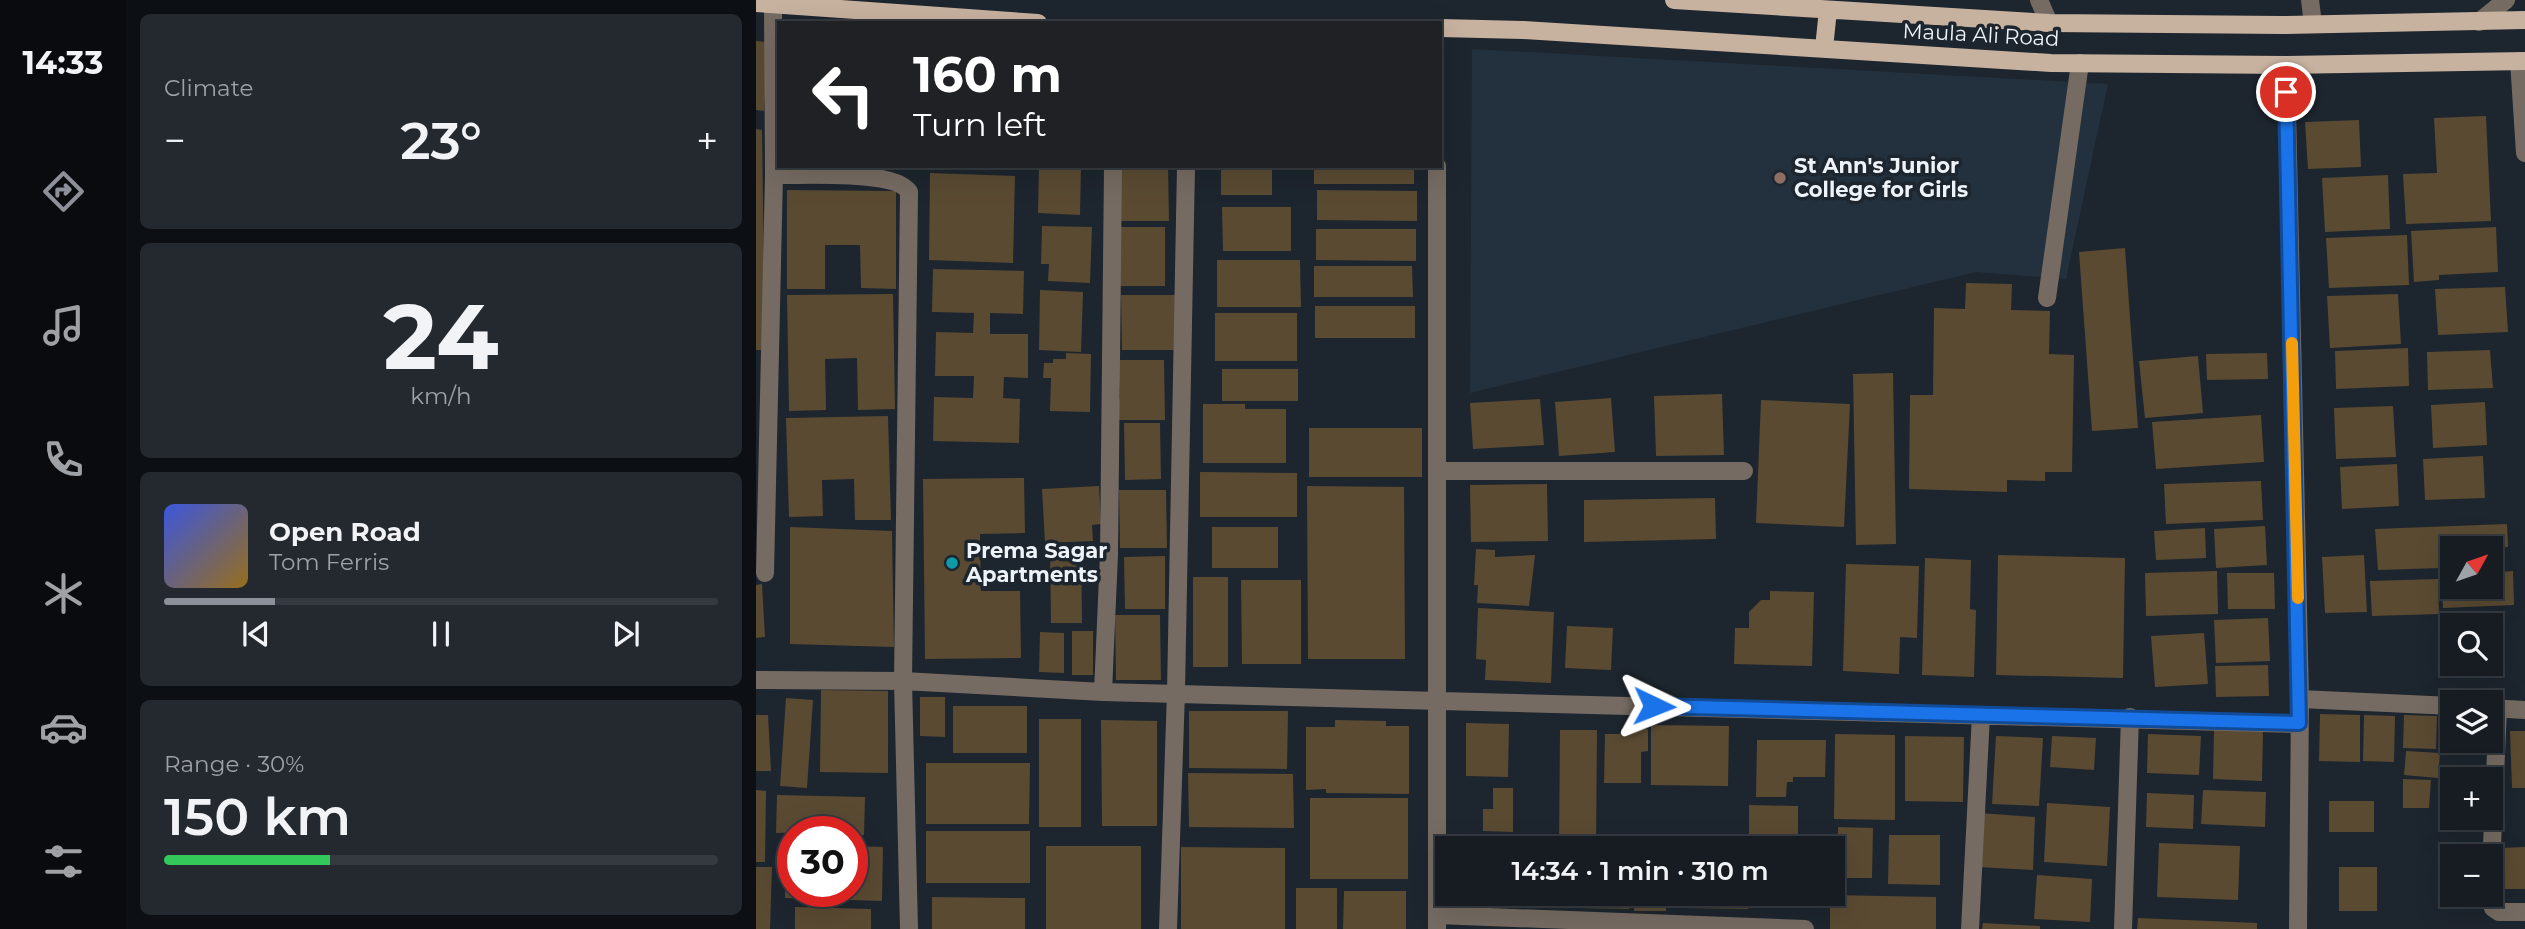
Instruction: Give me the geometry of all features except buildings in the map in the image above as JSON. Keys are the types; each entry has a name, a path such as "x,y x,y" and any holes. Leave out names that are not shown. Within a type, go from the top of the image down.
{"main road":[{"name":"Maula Ali Road","path":"1674,0 2049,23 2313,24 2525,20"},
{"path":"765,4 908,19 973,21"},
{"path":"1824,48 1828,9"},
{"name":"Maula Ali Road","path":"1442,28 2080,63 2286,65 2522,61"}],"street":[{"path":"2039,0 2049,23"},
{"path":"2310,0 2313,24"},
{"path":"2479,22 2506,0"},
{"path":"765,4 774,176 765,573"},
{"path":"2522,61 2525,153"},
{"path":"2047,298 2080,63"},
{"path":"2286,65 2300,699 2298,929"},
{"path":"1103,692 1109,554 1113,168"},
{"path":"1168,929 1177,692 1186,168"},
{"path":"1437,168 1437,922 1805,929"},
{"path":"774,176 877,178 901,183 909,192 903,681 909,929"},
{"path":"1437,471 1744,471"},
{"path":"756,680 903,681 1103,692 2299,723"},
{"path":"2300,699 2440,705"},
{"path":"2503,709 2525,710"},
{"path":"1970,929 1981,715"},
{"path":"2123,929 2130,717"},
{"path":"2491,844 2493,753"},
{"path":"2493,907 2499,912 2525,912"}],"shaded area":[{"name":"St Ann's Junior College for Girls","path":"1472,49 2108,84 2066,279 1976,272 1470,393"}],"slow traffic":[{"path":"2292,343 2298,598"}],"place":[{"name":"St Ann's Junior College for Girls","path":"1780,178"},
{"name":"Prema Sagar Apartments","path":"952,563"}],"route":[{"path":"1654,706 2299,723 2286,92"}]}
